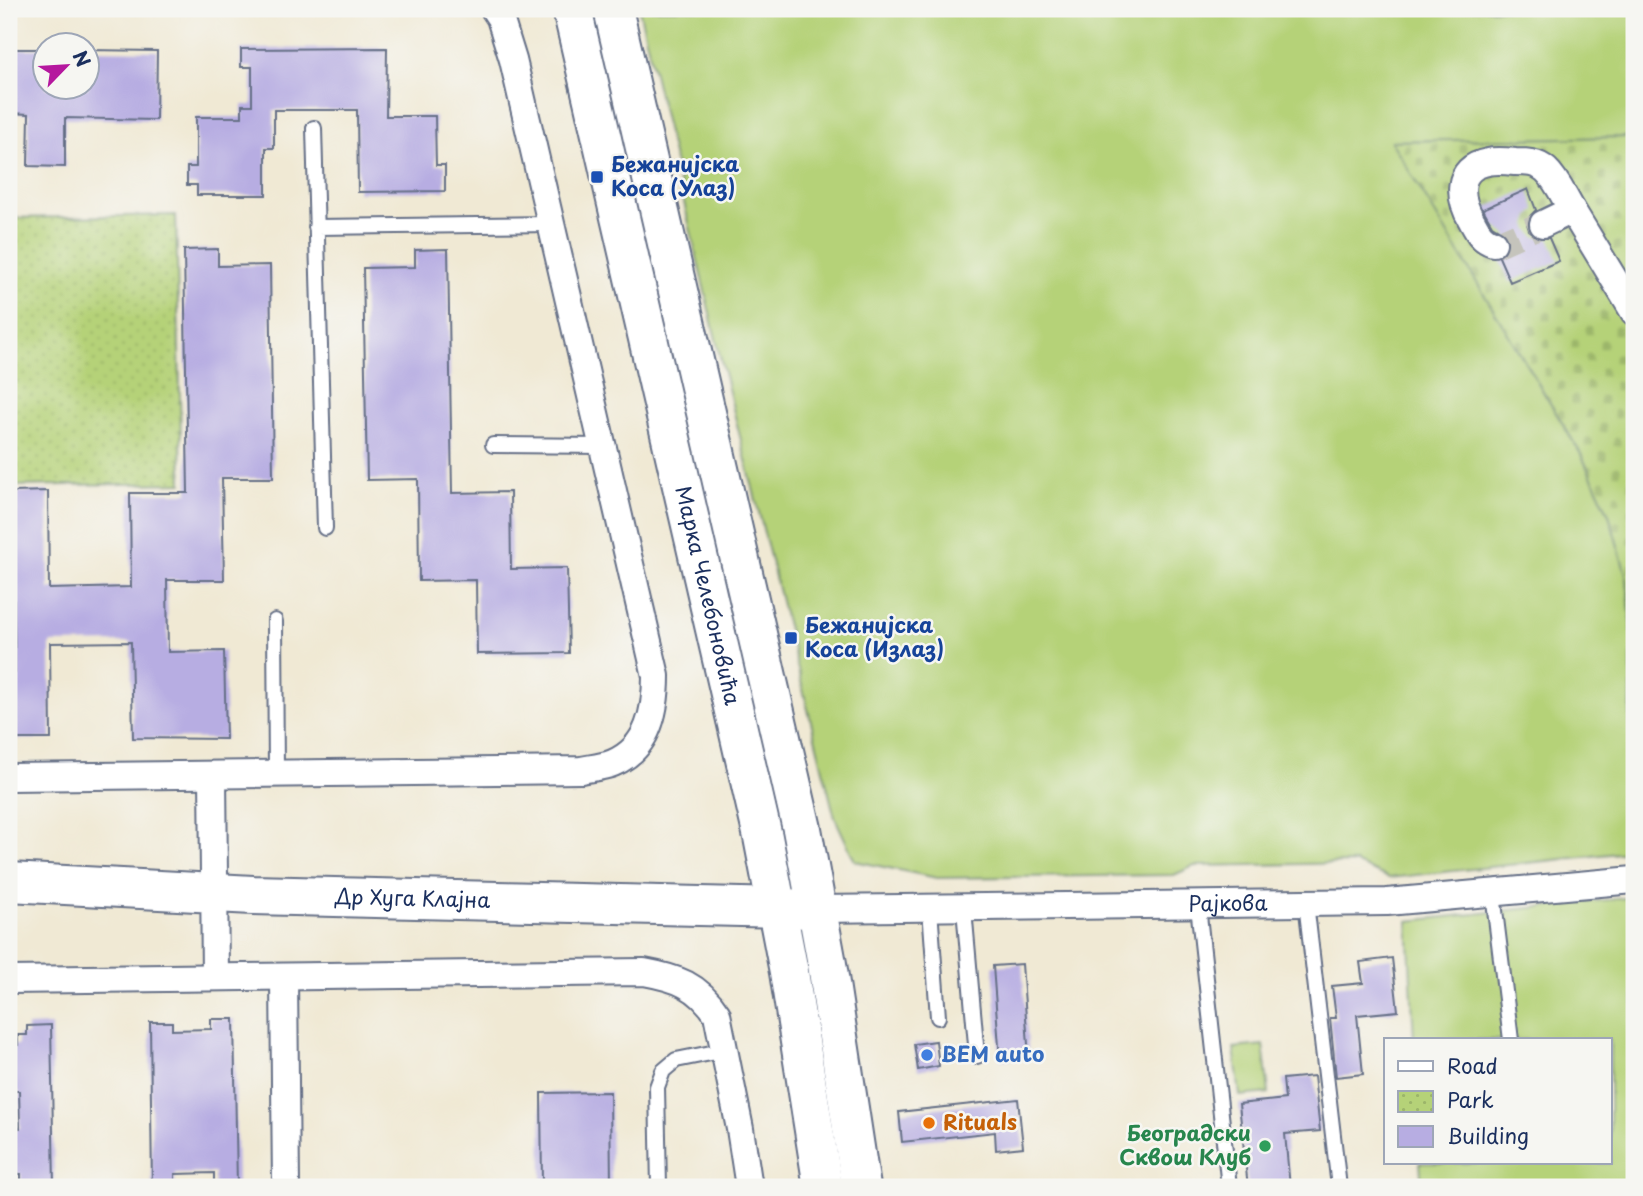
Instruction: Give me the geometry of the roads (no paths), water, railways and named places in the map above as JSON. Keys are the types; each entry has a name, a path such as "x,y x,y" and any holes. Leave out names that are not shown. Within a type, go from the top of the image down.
{"main road":[{"name":"Марка Челебоновића","path":"572,9 778,908 823,1187"},
{"name":"Марка Челебоновића","path":"612,9 818,909 861,1187"},
{"name":"Др Хуга Клајна","path":"9,882 214,893 818,909"}],"street":[{"path":"9,777 581,770 614,763 634,748 653,715 656,676 507,38 494,9"},
{"path":"1493,243 1480,235 1464,207 1462,182 1479,164 1490,161 1536,164 1545,169 1552,178 1634,312"},
{"path":"1543,224 1572,210"},
{"path":"213,775 215,976"},
{"name":"Рајкова","path":"818,909 1387,902 1634,880"},
{"path":"9,980 645,971 688,984 708,1000 717,1014 726,1050 749,1187"},
{"path":"284,977 286,1187"}],"lane":[{"path":"314,128 325,528"},
{"path":"316,228 550,224"},
{"path":"493,445 603,446"},
{"path":"275,621 276,774"},
{"path":"1493,894 1511,1038"},
{"path":"1306,903 1339,1187"},
{"path":"1198,906 1229,1187"},
{"path":"930,909 937,1017"},
{"path":"964,909 977,1056"},
{"path":"659,1187 657,1087 663,1071 676,1060 726,1050"}],"tunnel":[{"path":"1493,243 1498,244 1543,224"}],"place":[{"name":"Бежанијска Коса (Улаз)","path":"597,177"},
{"name":"Бежанијска Коса (Излаз)","path":"791,638"},
{"name":"BEM auto","path":"927,1055"},
{"name":"Rituals","path":"929,1123"},
{"name":"Београдски Сквош Клуб","path":"1265,1146"}]}
